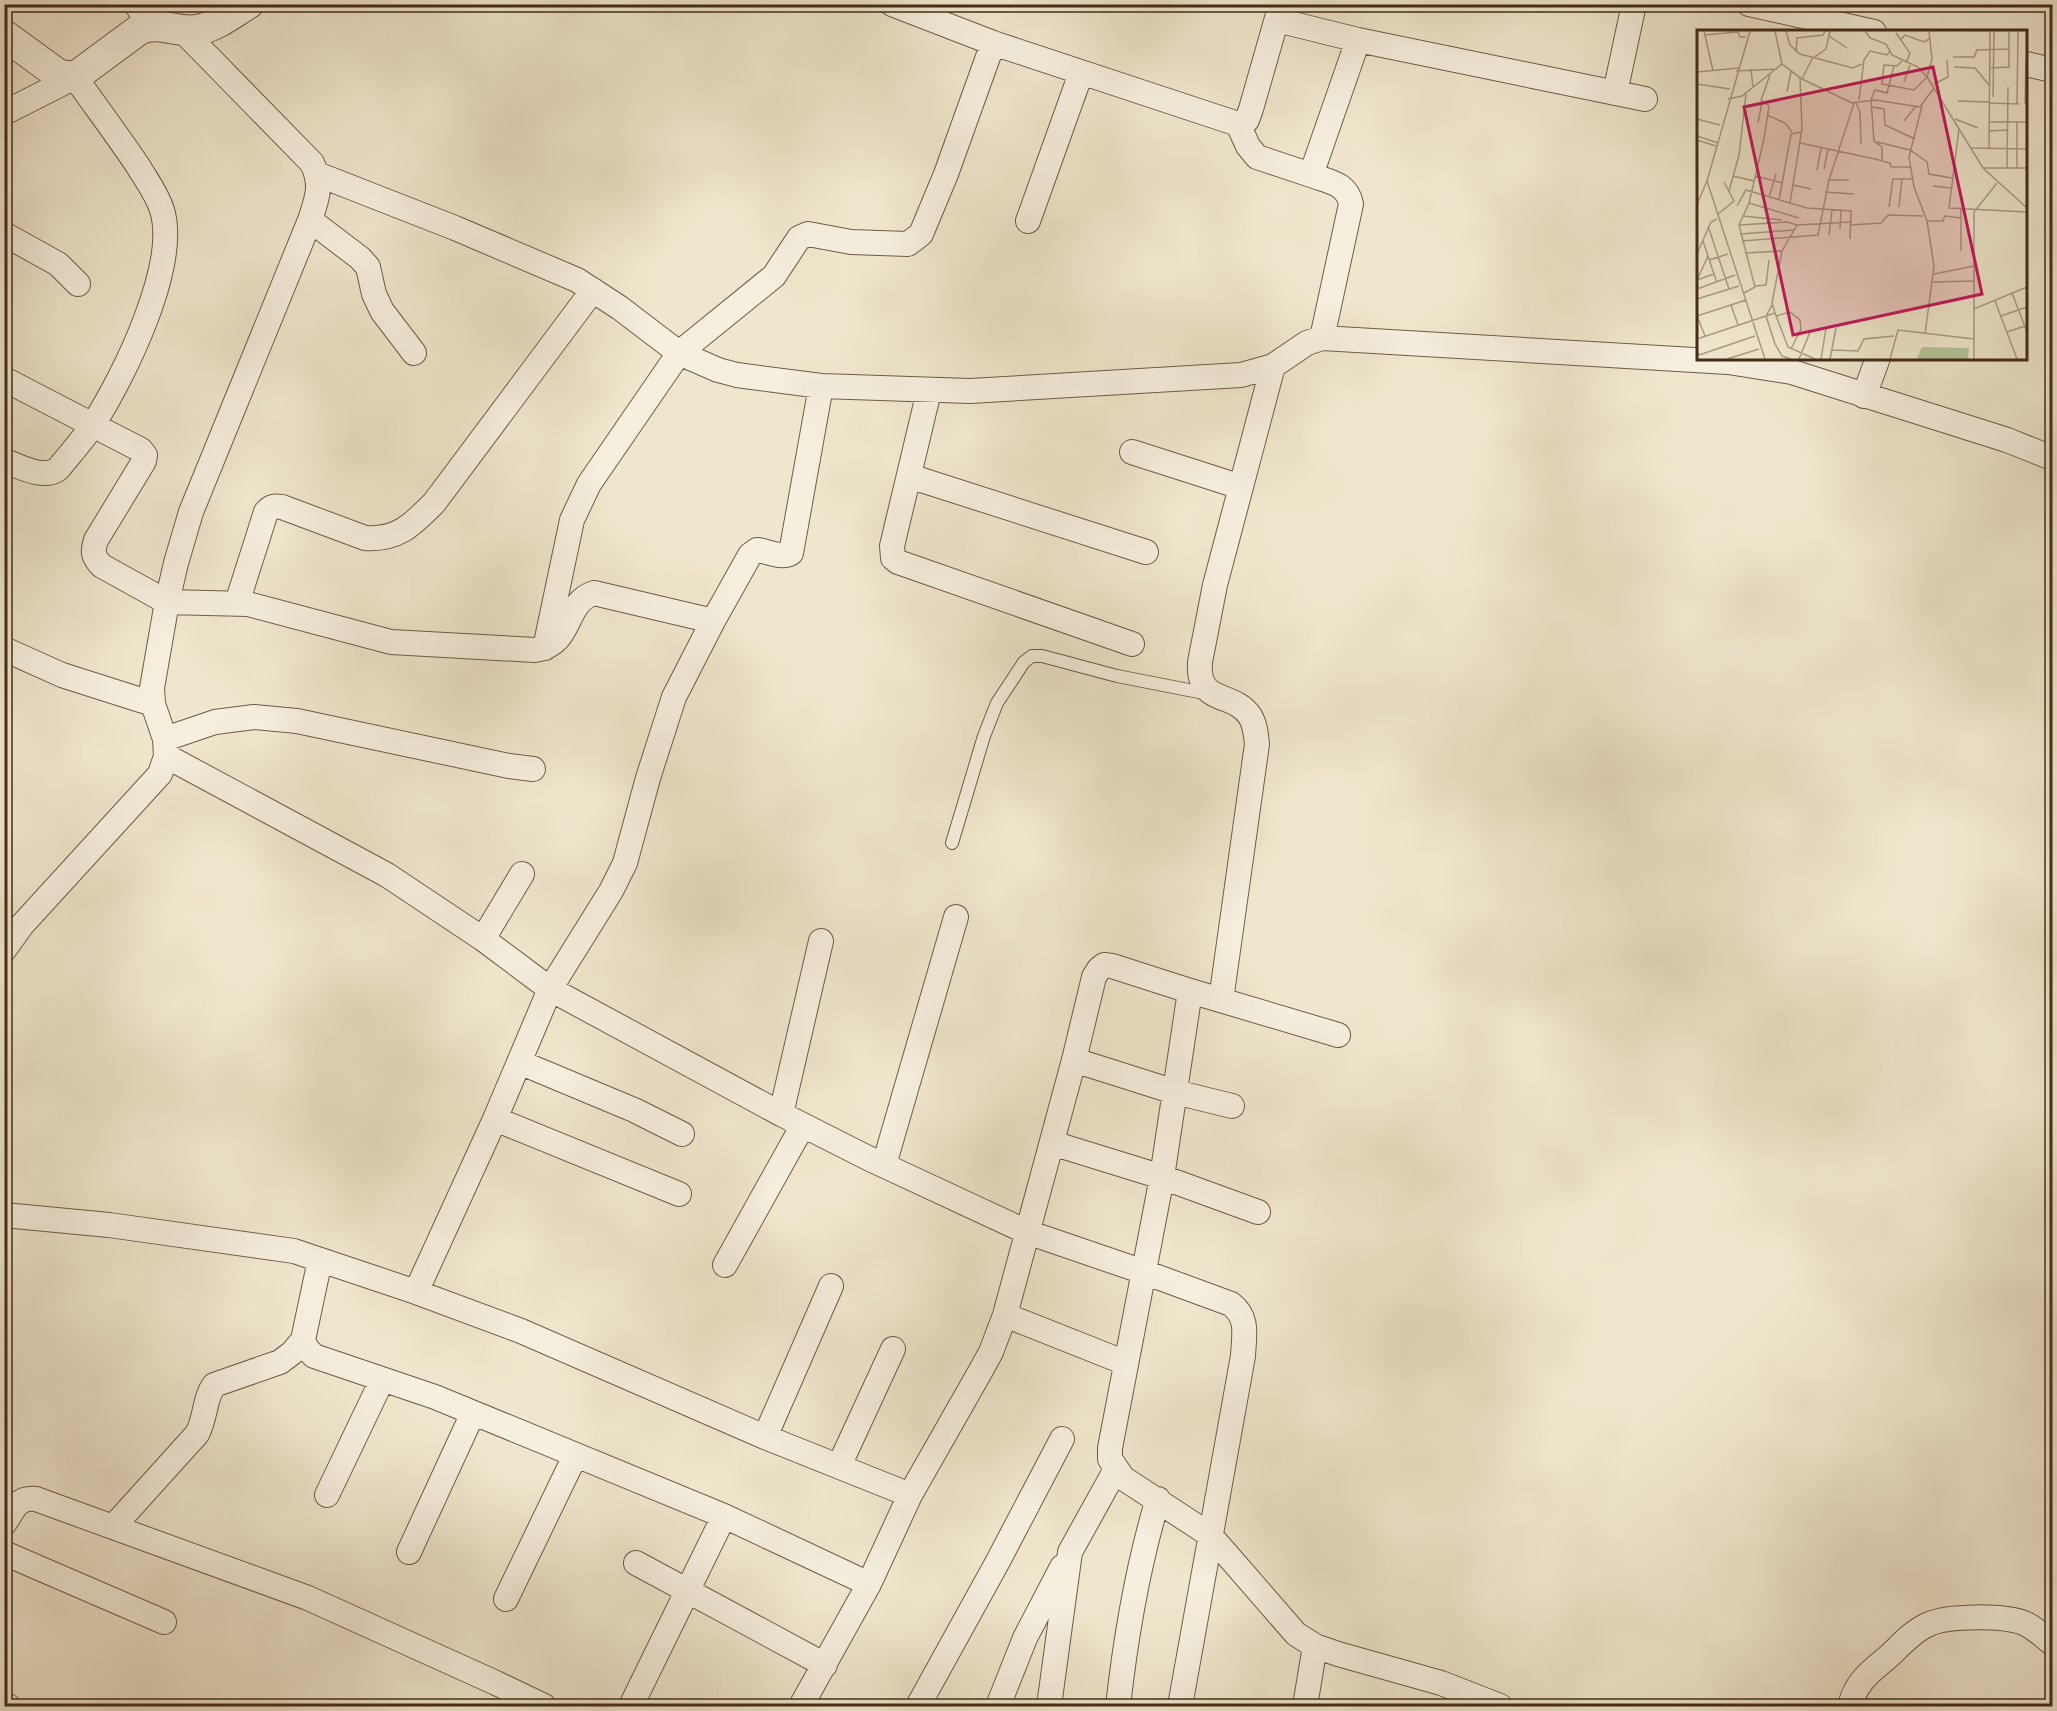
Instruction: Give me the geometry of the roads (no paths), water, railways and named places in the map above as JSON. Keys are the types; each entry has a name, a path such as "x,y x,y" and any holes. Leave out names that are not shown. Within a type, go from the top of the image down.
{"street":[{"path":"4,113 75,77 140,29 143,15 182,30 198,30 248,4"},
{"path":"892,4 1082,73 1238,124 1247,120 1279,12 1358,40 1645,99"},
{"path":"1615,93 1634,4"},
{"path":"1749,4 1793,23 1856,30"},
{"path":"4,950 22,925 160,774 165,748 153,704 152,688 166,602 191,512 310,220 318,195 317,174 312,163 182,30"},
{"path":"4,35 59,75 75,77 120,138 158,198 163,214 164,230 159,280 148,314 122,377 93,425 58,469 52,473 39,473 4,461"},
{"path":"1311,175 1358,40"},
{"path":"545,648 568,536 578,505 589,484 680,353 774,276 799,238 808,234 851,242 908,244 921,234 946,174 993,42"},
{"path":"2027,64 2052,70"},
{"path":"1028,221 1082,73"},
{"path":"1238,124 1248,146 1257,157 1342,187 1349,194 1351,204 1322,338"},
{"path":"317,174 455,228 577,280 680,353 718,370 737,375 821,386 929,391 1001,390 1241,375 1273,366 1307,343 1322,338 1791,365 1864,396 2007,440 2052,458"},
{"path":"310,220 360,258 368,267 374,294 382,311 414,353"},
{"path":"4,234 58,264 78,284"},
{"path":"237,603 269,508 282,507 365,538 378,539 395,535 413,523 434,503 593,290"},
{"path":"1864,396 1877,360"},
{"path":"1221,1000 1257,744 1251,717 1242,708 1204,687 1199,674 1215,585 1273,366"},
{"path":"4,379 141,450 145,455 144,461 96,540 93,550 95,559 102,566 166,602 237,603 270,609 391,642 535,650 553,645 580,600 594,593 713,621"},
{"path":"416,1292 495,1119 550,989 611,891 625,863 648,778 674,698 713,621 752,552 757,549 782,555 790,553 821,386"},
{"path":"929,391 891,553 893,558 898,562 1132,644"},
{"path":"1132,452 1241,487"},
{"path":"909,476 1146,552"},
{"path":"4,649 62,675 153,704"},
{"path":"165,748 215,722 254,717 297,721 509,766 533,769"},
{"path":"165,748 387,875 483,939 550,989 781,1114 1028,1232 1230,1304 1239,1311 1243,1318 1243,1356 1180,1707"},
{"path":"483,939 522,874"},
{"path":"884,1165 956,917"},
{"path":"781,1114 821,941"},
{"path":"801,1707 869,1584 910,1495 991,1352 1005,1315 1094,977 1099,969 1104,965 1338,1035"},
{"path":"1190,991 1162,1177 1110,1448 1110,1459 1123,1478 1210,1535 1296,1634 1315,1646 1441,1683 1500,1707"},
{"path":"1074,1060 1175,1092 1232,1106"},
{"path":"519,1062 634,1110 682,1134"},
{"path":"495,1119 679,1194"},
{"path":"725,1265 803,1125"},
{"path":"1052,1143 1162,1177 1258,1212"},
{"path":"4,1215 109,1225 294,1251 416,1292 521,1331 765,1437 910,1495"},
{"path":"113,1527 197,1434 204,1419 210,1390 214,1385 280,1362 303,1340 320,1260"},
{"path":"765,1437 831,1286"},
{"path":"1005,1315 1126,1364"},
{"path":"303,1340 307,1349 314,1356 435,1397 724,1516 869,1584"},
{"path":"839,1466 893,1349"},
{"path":"327,1495 382,1380"},
{"path":"409,1552 473,1413"},
{"path":"918,1707 1062,1439"},
{"path":"506,1599 575,1456"},
{"path":"998,1707 1025,1638 1116,1469"},
{"path":"4,1524 20,1502 26,1498 36,1499 308,1598 544,1707"},
{"path":"1118,1707 1125,1642 1134,1590 1158,1499"},
{"path":"631,1707 724,1516"},
{"path":"1049,1707 1070,1552"},
{"path":"4,1553 164,1622"},
{"path":"636,1563 825,1665"},
{"path":"1850,1707 1854,1691 1864,1677 1928,1624 1941,1620 1981,1618 2012,1620 2028,1625 2052,1643"},
{"path":"1305,1707 1315,1646"}],"lane":[{"path":"952,843 990,717 1018,670 1032,656 1042,656 1117,676 1214,694"}]}
